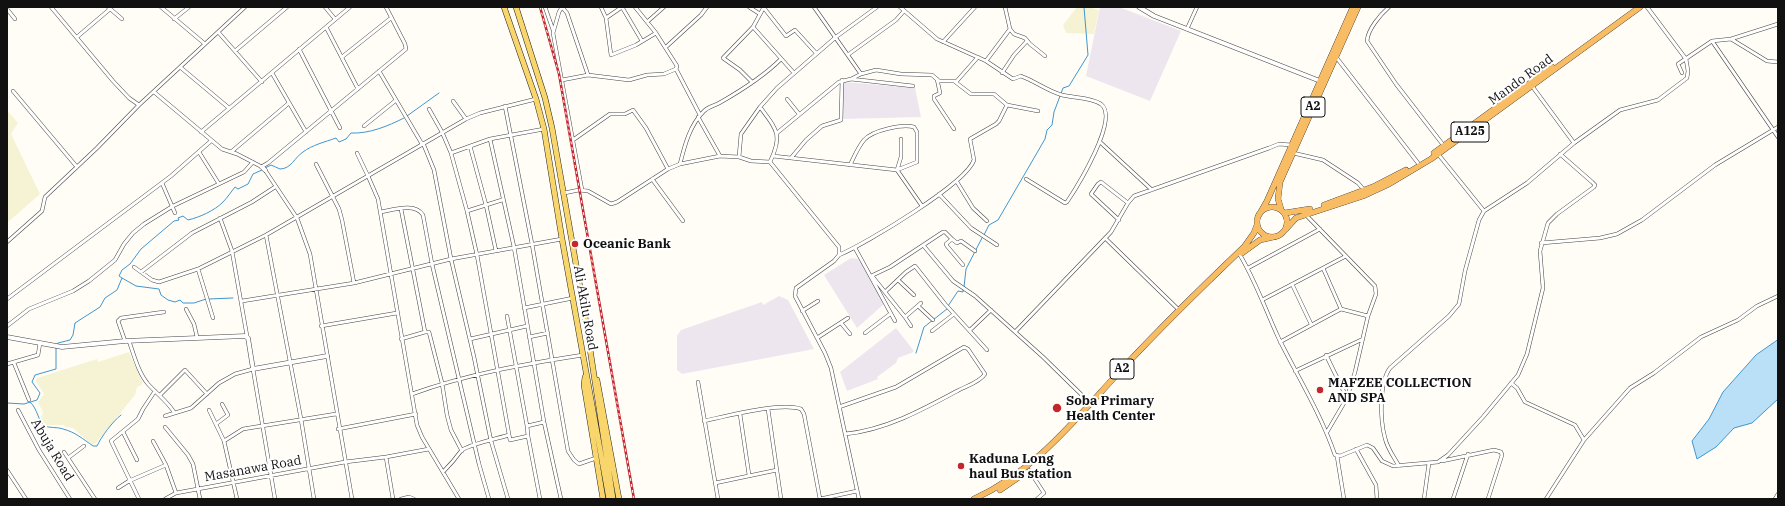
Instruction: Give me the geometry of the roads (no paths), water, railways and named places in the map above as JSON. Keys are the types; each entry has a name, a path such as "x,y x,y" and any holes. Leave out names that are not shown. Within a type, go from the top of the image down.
{"highway":[{"name":"A2","path":"1259,215 1267,201 1353,7"},
{"name":"A2","path":"1283,211 1278,199 1278,188 1358,7"},
{"name":"Mando Road","path":"1283,211 1309,210 1341,200 1365,191 1418,163 1444,146 1634,7"},
{"name":"Mando Road","path":"1286,229 1293,220 1306,214 1344,203 1376,191 1410,172 1438,154 1640,7"},
{"path":"1272,207 1283,211 1287,218 1286,229 1278,236 1273,237 1263,234 1258,225 1259,215 1266,208 1272,207"},
{"name":"A2","path":"974,499 999,486 1034,462 1060,438 1179,310 1244,247 1258,225"},
{"name":"A2","path":"984,499 1012,483 1058,444 1143,352 1240,255 1260,240 1273,237"}],"main road":[{"name":"Ali Akilu Road","path":"504,7 536,100 544,129 562,239 609,499"},
{"name":"Ali Akilu Road","path":"516,7 545,98 564,193 613,499"},
{"path":"593,370 598,382 619,499"},
{"path":"586,372 584,386 603,499"}],"street":[{"path":"51,7 113,81 129,98 139,105"},
{"path":"161,7 205,44"},
{"path":"174,19 190,7"},
{"path":"7,242 42,211 45,196 77,167 139,105 219,33 245,7"},
{"path":"235,51 287,7"},
{"path":"325,7 336,19"},
{"path":"201,132 350,7"},
{"path":"263,168 406,49 405,44 386,7"},
{"path":"545,7 553,30 582,190"},
{"path":"553,30 562,7 567,13 588,75"},
{"path":"601,7 606,18 611,55 636,45 656,33"},
{"path":"606,18 622,7 642,41"},
{"path":"635,7 656,33 676,64 676,69 720,156"},
{"path":"647,22 664,7"},
{"path":"666,47 701,15 707,7"},
{"path":"749,7 760,14"},
{"path":"752,82 740,70 723,58 753,27 764,7 786,36 796,30 816,53"},
{"path":"821,7 815,8 849,54 861,74"},
{"path":"739,157 741,134 760,107 816,53 836,36 876,7"},
{"path":"900,7 928,32 943,42 950,43 986,61 1013,79 1021,76 1060,94 1092,100 1100,103 1106,108 1107,113 1105,125 1100,142 1078,186 1066,203 1026,179"},
{"path":"943,42 975,7"},
{"path":"1005,7 1010,29 1014,34 1025,38 1045,56"},
{"path":"1139,7 1154,16 1320,81"},
{"path":"1187,29 1196,7"},
{"path":"1389,7 1372,27 1367,36 1367,41 1396,84 1444,146"},
{"path":"1399,466 1385,440 1384,435 1382,397 1385,374 1449,316 1456,307 1461,296 1465,271 1479,220 1484,211 1527,183 1574,143 1620,110 1658,100 1687,78 1688,71 1686,59 1647,7"},
{"path":"77,37 109,8 122,19"},
{"path":"7,9 15,19"},
{"path":"849,54 896,20 904,11"},
{"path":"342,57 391,18"},
{"path":"1682,73 1678,64 1712,41 1731,39 1778,24"},
{"path":"326,27 358,89"},
{"path":"753,27 794,73"},
{"path":"986,61 1010,29"},
{"path":"219,33 262,82"},
{"path":"1731,39 1767,61 1778,62"},
{"path":"1002,72 1014,55 1027,41"},
{"path":"1712,41 1778,137"},
{"path":"299,50 340,128"},
{"path":"956,82 978,57"},
{"path":"1336,57 1418,163"},
{"path":"680,164 686,140 699,116 709,107 721,102 762,77 780,59"},
{"path":"180,67 229,108"},
{"path":"562,80 588,75 630,80 647,75 664,74 676,69"},
{"path":"851,79 861,74 876,70 901,74 932,75 937,80 940,93 934,96 934,99 954,129"},
{"path":"379,71 423,144 434,170 451,259 470,339 491,441 508,499"},
{"path":"272,73 306,132"},
{"path":"777,133 842,80 851,79 914,86"},
{"path":"791,158 806,140 822,126 841,120 842,80"},
{"path":"937,80 951,80 956,82 971,94 994,94 1007,104 1038,111"},
{"path":"1532,86 1574,143"},
{"path":"13,91 77,167"},
{"path":"154,92 222,149 253,162 263,168 297,218 307,244 316,290 338,429 352,499"},
{"path":"787,99 799,114"},
{"path":"134,267 152,280 159,282 198,269 297,218 332,196 466,119 504,106 536,100"},
{"path":"364,126 396,101"},
{"path":"453,101 466,119"},
{"path":"231,152 289,103"},
{"path":"859,499 831,368 802,311 796,296 796,288 839,256 855,248 922,206 957,182 965,174 974,160 970,139 1000,121 1007,104"},
{"path":"504,106 532,244 568,451 574,460 579,464 596,458"},
{"path":"760,107 777,133 778,137 776,150 770,162"},
{"path":"429,109 442,132 451,153 467,211 477,255 510,440 528,436"},
{"path":"573,140 610,114 625,114 633,110 646,128 668,169"},
{"path":"773,156 850,165 896,170 917,162 917,132 914,127 905,125 872,135 863,141 850,165"},
{"path":"1541,243 1600,238 1617,234 1642,220 1716,165 1778,127"},
{"path":"451,153 490,140 544,129"},
{"path":"896,170 901,157 901,139"},
{"path":"490,140 502,200 514,247 544,422 561,499"},
{"path":"7,299 162,183 211,141"},
{"path":"1100,142 1152,190"},
{"path":"1015,332 1105,238 1119,220 1128,203 1134,196 1279,144 1292,145"},
{"path":"470,146 486,205 496,251"},
{"path":"199,152 219,184"},
{"path":"356,153 374,189 380,212 417,425 429,449 459,499"},
{"path":"1293,153 1323,160 1358,183 1365,191"},
{"path":"1438,154 1484,211"},
{"path":"1438,462 1458,444 1518,375 1527,354 1543,288 1540,251 1541,243 1551,219 1594,187 1592,182 1560,154"},
{"path":"564,193 582,190 593,193 611,204 617,202 668,169 680,164 720,156 739,157 751,161 770,162 840,247 839,256"},
{"path":"7,326 29,309 73,291 89,281 115,260 124,244 133,233 144,224 173,206 244,172 253,162"},
{"path":"316,164 342,220 354,283"},
{"path":"896,170 922,206"},
{"path":"652,179 682,221"},
{"path":"957,182 973,208 986,221"},
{"path":"1119,220 1091,194 1101,182 1128,203"},
{"path":"162,183 175,213"},
{"path":"141,272 178,242 192,233 252,202 275,187"},
{"path":"939,194 960,218 997,245"},
{"path":"467,211 502,200"},
{"path":"380,212 413,208 418,209 423,215 432,264 489,499"},
{"path":"402,209 425,332"},
{"path":"1306,214 1376,288 1376,294 1368,316 1347,398 1340,413 1327,432"},
{"path":"220,218 232,251 242,302 275,499"},
{"path":"1248,268 1320,229"},
{"path":"872,276 943,232 948,234 958,243 961,241 975,251"},
{"path":"266,235 301,419 314,499"},
{"path":"1105,238 1179,310"},
{"path":"242,302 354,283 451,259 562,239"},
{"path":"952,239 946,245 963,265"},
{"path":"923,245 948,276 991,310 1043,357 1090,404"},
{"path":"855,248 872,276 894,321"},
{"path":"1240,255 1248,268 1280,342 1327,432 1335,455 1337,456 1344,499"},
{"path":"1262,300 1346,256"},
{"path":"886,291 915,266 947,307 987,350"},
{"path":"1323,268 1341,309"},
{"path":"198,269 213,318"},
{"path":"872,276 886,291 911,326"},
{"path":"898,280 914,295"},
{"path":"1292,284 1311,324"},
{"path":"1546,499 1584,440 1630,388 1654,373 1701,337 1738,320 1758,306 1778,296"},
{"path":"524,308 573,298"},
{"path":"802,311 818,301"},
{"path":"905,317 921,303"},
{"path":"918,306 933,320"},
{"path":"186,309 194,324 197,337"},
{"path":"1280,342 1341,309 1368,316"},
{"path":"970,330 991,310"},
{"path":"164,312 121,318 118,321 142,374 174,412"},
{"path":"321,326 397,313"},
{"path":"865,333 890,314"},
{"path":"932,331 954,314"},
{"path":"507,316 540,499"},
{"path":"817,338 848,318"},
{"path":"841,323 850,334"},
{"path":"470,339 527,326"},
{"path":"401,339 429,332 452,430 462,451"},
{"path":"529,337 548,333"},
{"path":"7,337 71,347 127,341 247,336"},
{"path":"1295,371 1362,339"},
{"path":"7,364 38,355 40,342"},
{"path":"839,407 896,387 964,348 968,349 985,373 985,376 977,381 904,418 857,433 845,434"},
{"path":"412,394 442,383 497,370 583,355"},
{"path":"1326,355 1347,398"},
{"path":"165,416 191,408 214,386 227,378 253,369 327,356"},
{"path":"14,363 29,400"},
{"path":"160,395 185,370 207,394"},
{"path":"698,382 718,499"},
{"path":"1511,383 1517,388 1525,402 1574,425 1584,440"},
{"path":"139,499 110,442 111,439 123,432 138,419 155,391"},
{"path":"216,424 228,415 222,404"},
{"path":"704,420 768,409 801,409 804,414 820,499 857,491"},
{"path":"768,409 781,499"},
{"name":"Abuja Road","path":"18,410 39,450 70,499"},
{"path":"209,410 224,441 237,499"},
{"path":"224,441 243,429 336,414"},
{"path":"338,429 416,414"},
{"path":"740,414 749,476"},
{"path":"526,426 544,422"},
{"path":"165,427 188,455 193,464 200,499"},
{"path":"123,432 137,460"},
{"path":"443,472 462,451 475,445 509,435"},
{"path":"153,441 166,465 176,493"},
{"path":"1337,456 1370,445 1382,461 1387,464 1399,466 1438,462 1468,454 1494,450 1501,452 1502,455 1488,499"},
{"path":"68,458 84,446"},
{"name":"Masanawa Road","path":"165,499 176,493 309,470 345,462 386,457 429,449"},
{"path":"1356,449 1376,485 1377,499"},
{"path":"64,452 95,499"},
{"path":"1453,499 1468,454"},
{"path":"386,457 393,499"},
{"path":"1424,499 1429,463"},
{"path":"118,488 129,481 166,465"},
{"path":"7,470 26,499"},
{"path":"715,482 777,470"},
{"path":"1029,470 1044,493 1037,499"},
{"path":"1775,499 1778,494"},
{"path":"401,499 409,497 414,499"}],"water":[{"path":"1778,340 1778,399 1752,423 1734,428 1716,447 1697,459 1692,441 1709,419 1723,392 1756,355"}],"waterway":[{"path":"984,235 989,225 998,220 1045,139 1047,130 1052,125 1054,112 1063,88 1069,86 1088,55 1084,7"},
{"path":"407,116 439,93"},
{"path":"265,168 271,165 280,169 287,167 300,154 314,146 336,138 339,142 346,139 351,133 371,131 385,127 404,118"},
{"path":"122,278 119,276 122,270 130,264 141,249 174,221 179,220 178,218 183,216 188,220 211,211 223,202 235,187 238,189 248,184 253,174 262,170"},
{"path":"964,287 966,269 982,238"},
{"path":"57,345 58,343 70,340 73,335 75,323 100,307 105,298 117,290 122,278 136,286 159,289 161,295 168,300 175,302 180,300 183,303 194,303 206,299"},
{"path":"948,306 958,291 963,292 963,290"},
{"path":"209,299 233,298"},
{"path":"916,353 924,327 947,309"},
{"path":"7,403 24,404 37,400 40,393 32,382 35,375 56,369 56,348"},
{"path":"30,402 35,408 41,422 45,426 61,428 71,432 93,446 97,446 114,421 121,415"}],"railway":[{"path":"540,7 559,74 634,499"}],"place":[{"name":"Oceanic Bank","path":"575,244"},
{"name":"MAFZEE COLLECTION AND SPA","path":"1320,390"},
{"name":"Soba Primary Health Center","path":"1057,408"},
{"name":"Kaduna Long haul Bus station","path":"961,466"}]}
